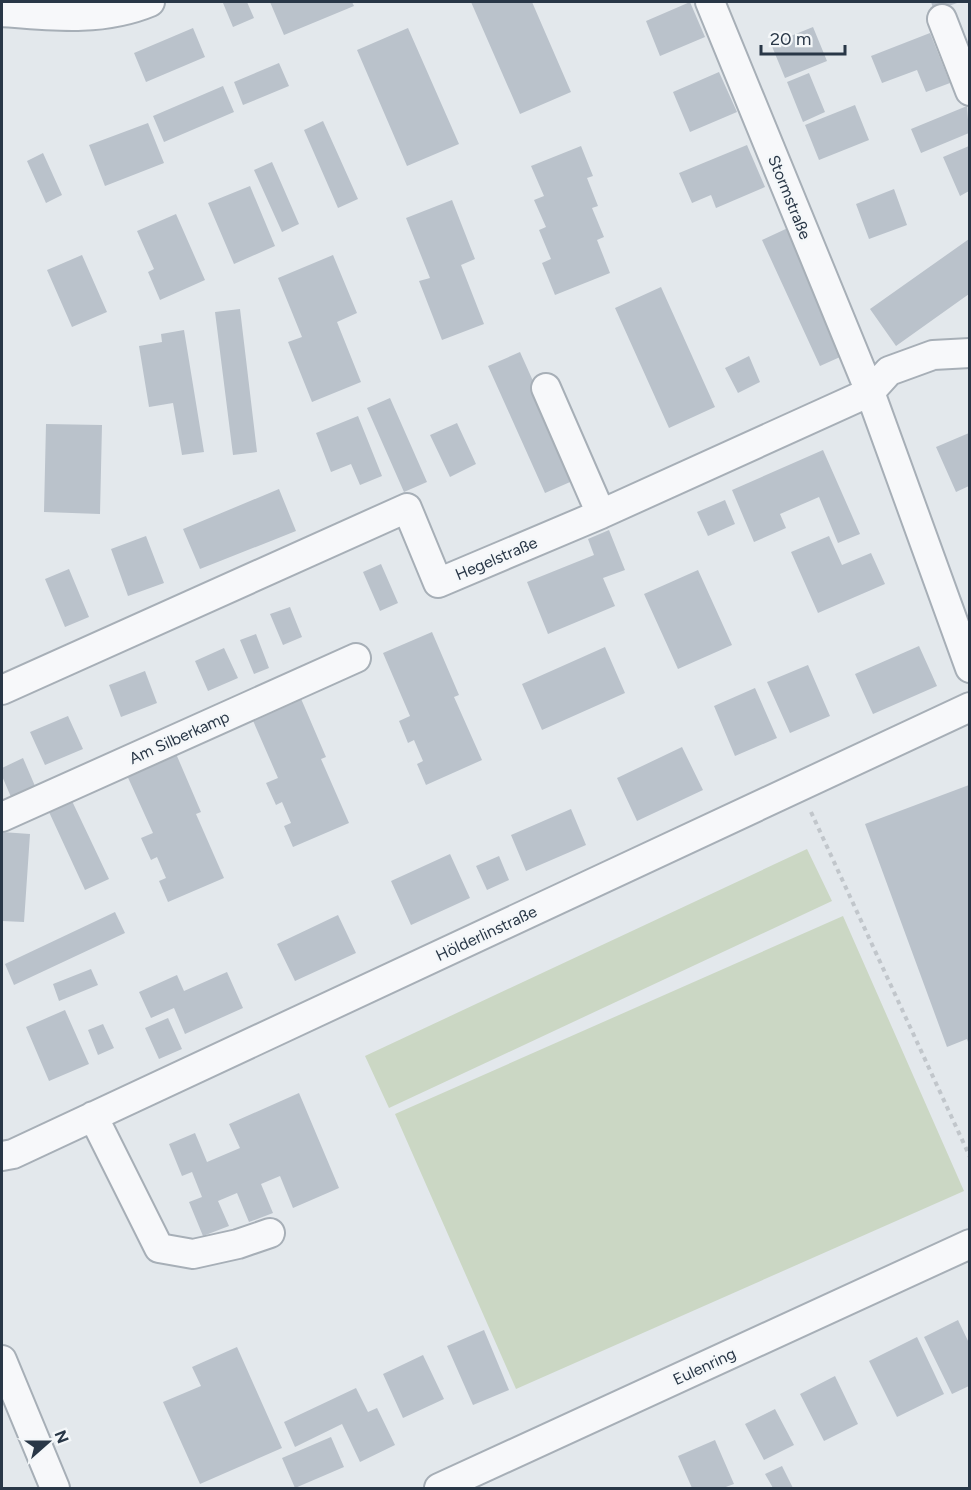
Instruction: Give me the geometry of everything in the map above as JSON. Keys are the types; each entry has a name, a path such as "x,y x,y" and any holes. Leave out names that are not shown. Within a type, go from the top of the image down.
{"street":[{"path":"2,12 82,18 109,14 150,2"},
{"name":"Stormstraße","path":"710,2 870,392"},
{"path":"942,19 969,91"},
{"name":"Hegelstraße","path":"2,690 407,508 438,583 601,514 870,392 889,372 933,355 969,353"},
{"path":"546,388 601,514"},
{"path":"870,392 969,668"},
{"name":"Am Silberkamp","path":"2,816 356,658"},
{"name":"Hölderlinstraße","path":"2,1156 13,1154 969,707"},
{"path":"93,1116 159,1248 193,1254 238,1244 270,1233"},
{"name":"Eulenring","path":"439,1488 969,1244"},
{"path":"4,1372 55,1488"}],"path":[{"path":"800,787 969,1157"}],"green space":[{"path":"807,849 832,901 389,1108 365,1056"},
{"path":"843,916 964,1191 516,1389 395,1114"}],"building":[{"path":"247,2 254,18 233,27 223,3"},
{"path":"270,2 352,2 354,6 284,35"},
{"path":"471,2 532,2 571,92 520,114"},
{"path":"690,2 705,37 660,56 646,21"},
{"path":"931,2 960,2 934,11"},
{"path":"813,27 827,61 785,78 771,44"},
{"path":"193,28 205,57 146,82 134,53"},
{"path":"408,28 459,144 407,166 357,50"},
{"path":"930,33 950,83 926,92 917,70 882,83 871,56"},
{"path":"279,63 289,86 243,105 234,82"},
{"path":"719,72 737,112 690,132 673,92"},
{"path":"809,73 825,112 803,122 787,82"},
{"path":"223,86 234,112 164,142 153,116"},
{"path":"855,105 869,140 819,160 805,125"},
{"path":"967,106 969,133 921,153 911,129"},
{"path":"323,121 358,199 338,208 304,130"},
{"path":"148,123 164,163 105,186 89,145"},
{"path":"747,145 765,187 716,208 711,195 692,203 679,173"},
{"path":"581,146 593,176 587,178 598,206 592,208 604,237 597,240 610,273 555,295 542,263 551,259 539,230 546,227 534,200 544,196 531,166"},
{"path":"969,146 969,191 960,196 943,157"},
{"path":"43,153 62,195 46,203 27,161"},
{"path":"272,162 299,224 282,232 254,170"},
{"path":"250,186 275,246 234,264 208,203"},
{"path":"894,189 907,225 869,239 856,204"},
{"path":"452,200 475,259 461,265 484,324 442,340 419,281 430,278 406,218"},
{"path":"176,214 205,280 160,300 148,272 154,269 137,231"},
{"path":"790,227 849,353 820,366 762,240"},
{"path":"969,239 969,294 896,346 870,309"},
{"path":"82,255 107,312 72,327 47,270"},
{"path":"333,255 357,313 337,322 361,382 312,402 288,342 302,337 278,278"},
{"path":"661,287 715,407 669,428 615,308"},
{"path":"240,309 257,452 233,455 215,312"},
{"path":"184,330 204,452 182,455 173,403 149,407 139,346 162,342 161,334"},
{"path":"520,352 577,479 545,493 488,366"},
{"path":"749,356 760,382 738,393 725,368"},
{"path":"390,398 427,482 404,492 367,408"},
{"path":"358,416 382,476 360,485 351,464 331,472 316,433"},
{"path":"457,423 476,464 450,477 430,435"},
{"path":"46,424 102,425 100,514 44,512"},
{"path":"969,433 969,486 956,492 936,447"},
{"path":"823,450 860,534 838,543 819,497 780,514 786,528 754,542 732,490"},
{"path":"279,489 296,531 200,569 183,529"},
{"path":"725,500 735,524 708,536 697,512"},
{"path":"609,530 625,570 603,578 615,606 548,634 527,582 594,555 588,539"},
{"path":"146,536 164,583 128,596 111,549"},
{"path":"829,536 842,565 871,553 885,584 818,613 791,552"},
{"path":"381,564 398,603 380,611 363,572"},
{"path":"69,569 89,617 65,627 45,579"},
{"path":"698,570 732,645 678,669 644,594"},
{"path":"290,607 302,637 283,645 270,614"},
{"path":"432,632 459,695 454,697 482,760 426,785 417,764 423,761 414,740 408,743 399,721 410,716 383,653"},
{"path":"256,634 269,668 254,674 240,640"},
{"path":"919,646 937,686 873,714 855,674"},
{"path":"605,647 625,693 542,730 522,684"},
{"path":"224,648 238,678 208,691 195,661"},
{"path":"808,665 830,716 790,733 767,682"},
{"path":"145,671 157,703 121,717 109,685"},
{"path":"755,688 777,738 735,756 714,706"},
{"path":"299,694 326,757 321,759 349,823 293,847 284,826 291,823 282,802 276,805 266,783 278,778 251,716"},
{"path":"68,716 83,749 45,765 30,732"},
{"path":"682,747 703,790 637,821 617,778"},
{"path":"174,749 201,812 196,814 224,878 168,902 159,881 166,878 157,857 151,860 141,838 153,833 125,771"},
{"path":"23,758 35,786 11,797 2,776 2,768"},
{"path":"969,785 969,1045 967,1039 947,1047 865,824"},
{"path":"72,801 109,879 85,890 49,812"},
{"path":"571,809 586,845 526,871 511,835"},
{"path":"2,832 30,834 24,922 2,921"},
{"path":"450,854 470,898 411,925 391,881"},
{"path":"499,856 509,880 487,890 476,866"},
{"path":"115,912 125,933 14,985 5,964"},
{"path":"338,915 356,953 295,981 277,944"},
{"path":"91,969 98,985 59,1001 53,984"},
{"path":"227,972 243,1008 185,1034 174,1008 151,1018 139,992 177,975 184,991"},
{"path":"65,1010 89,1064 49,1081 26,1027"},
{"path":"168,1018 182,1049 159,1059 145,1028"},
{"path":"103,1024 114,1048 98,1055 88,1030"},
{"path":"299,1093 339,1188 293,1208 280,1176 261,1184 273,1213 249,1222 237,1193 218,1201 229,1226 203,1236 189,1202 202,1197 192,1172 182,1176 169,1144 195,1133 207,1162 240,1148 229,1124"},
{"path":"958,1320 969,1343 969,1386 952,1394 924,1337"},
{"path":"484,1330 509,1390 473,1405 447,1346"},
{"path":"917,1337 944,1394 897,1417 869,1361"},
{"path":"237,1347 282,1448 200,1484 163,1402 201,1386 192,1367"},
{"path":"423,1355 444,1399 403,1418 383,1374"},
{"path":"835,1376 858,1424 824,1441 800,1394"},
{"path":"356,1388 368,1412 377,1408 395,1445 360,1462 342,1424 295,1447 284,1422"},
{"path":"775,1409 794,1445 764,1460 745,1424"},
{"path":"331,1437 344,1467 295,1488 282,1458"},
{"path":"715,1440 734,1484 723,1488 692,1488 678,1456"},
{"path":"782,1466 793,1488 773,1488 765,1474"}]}
